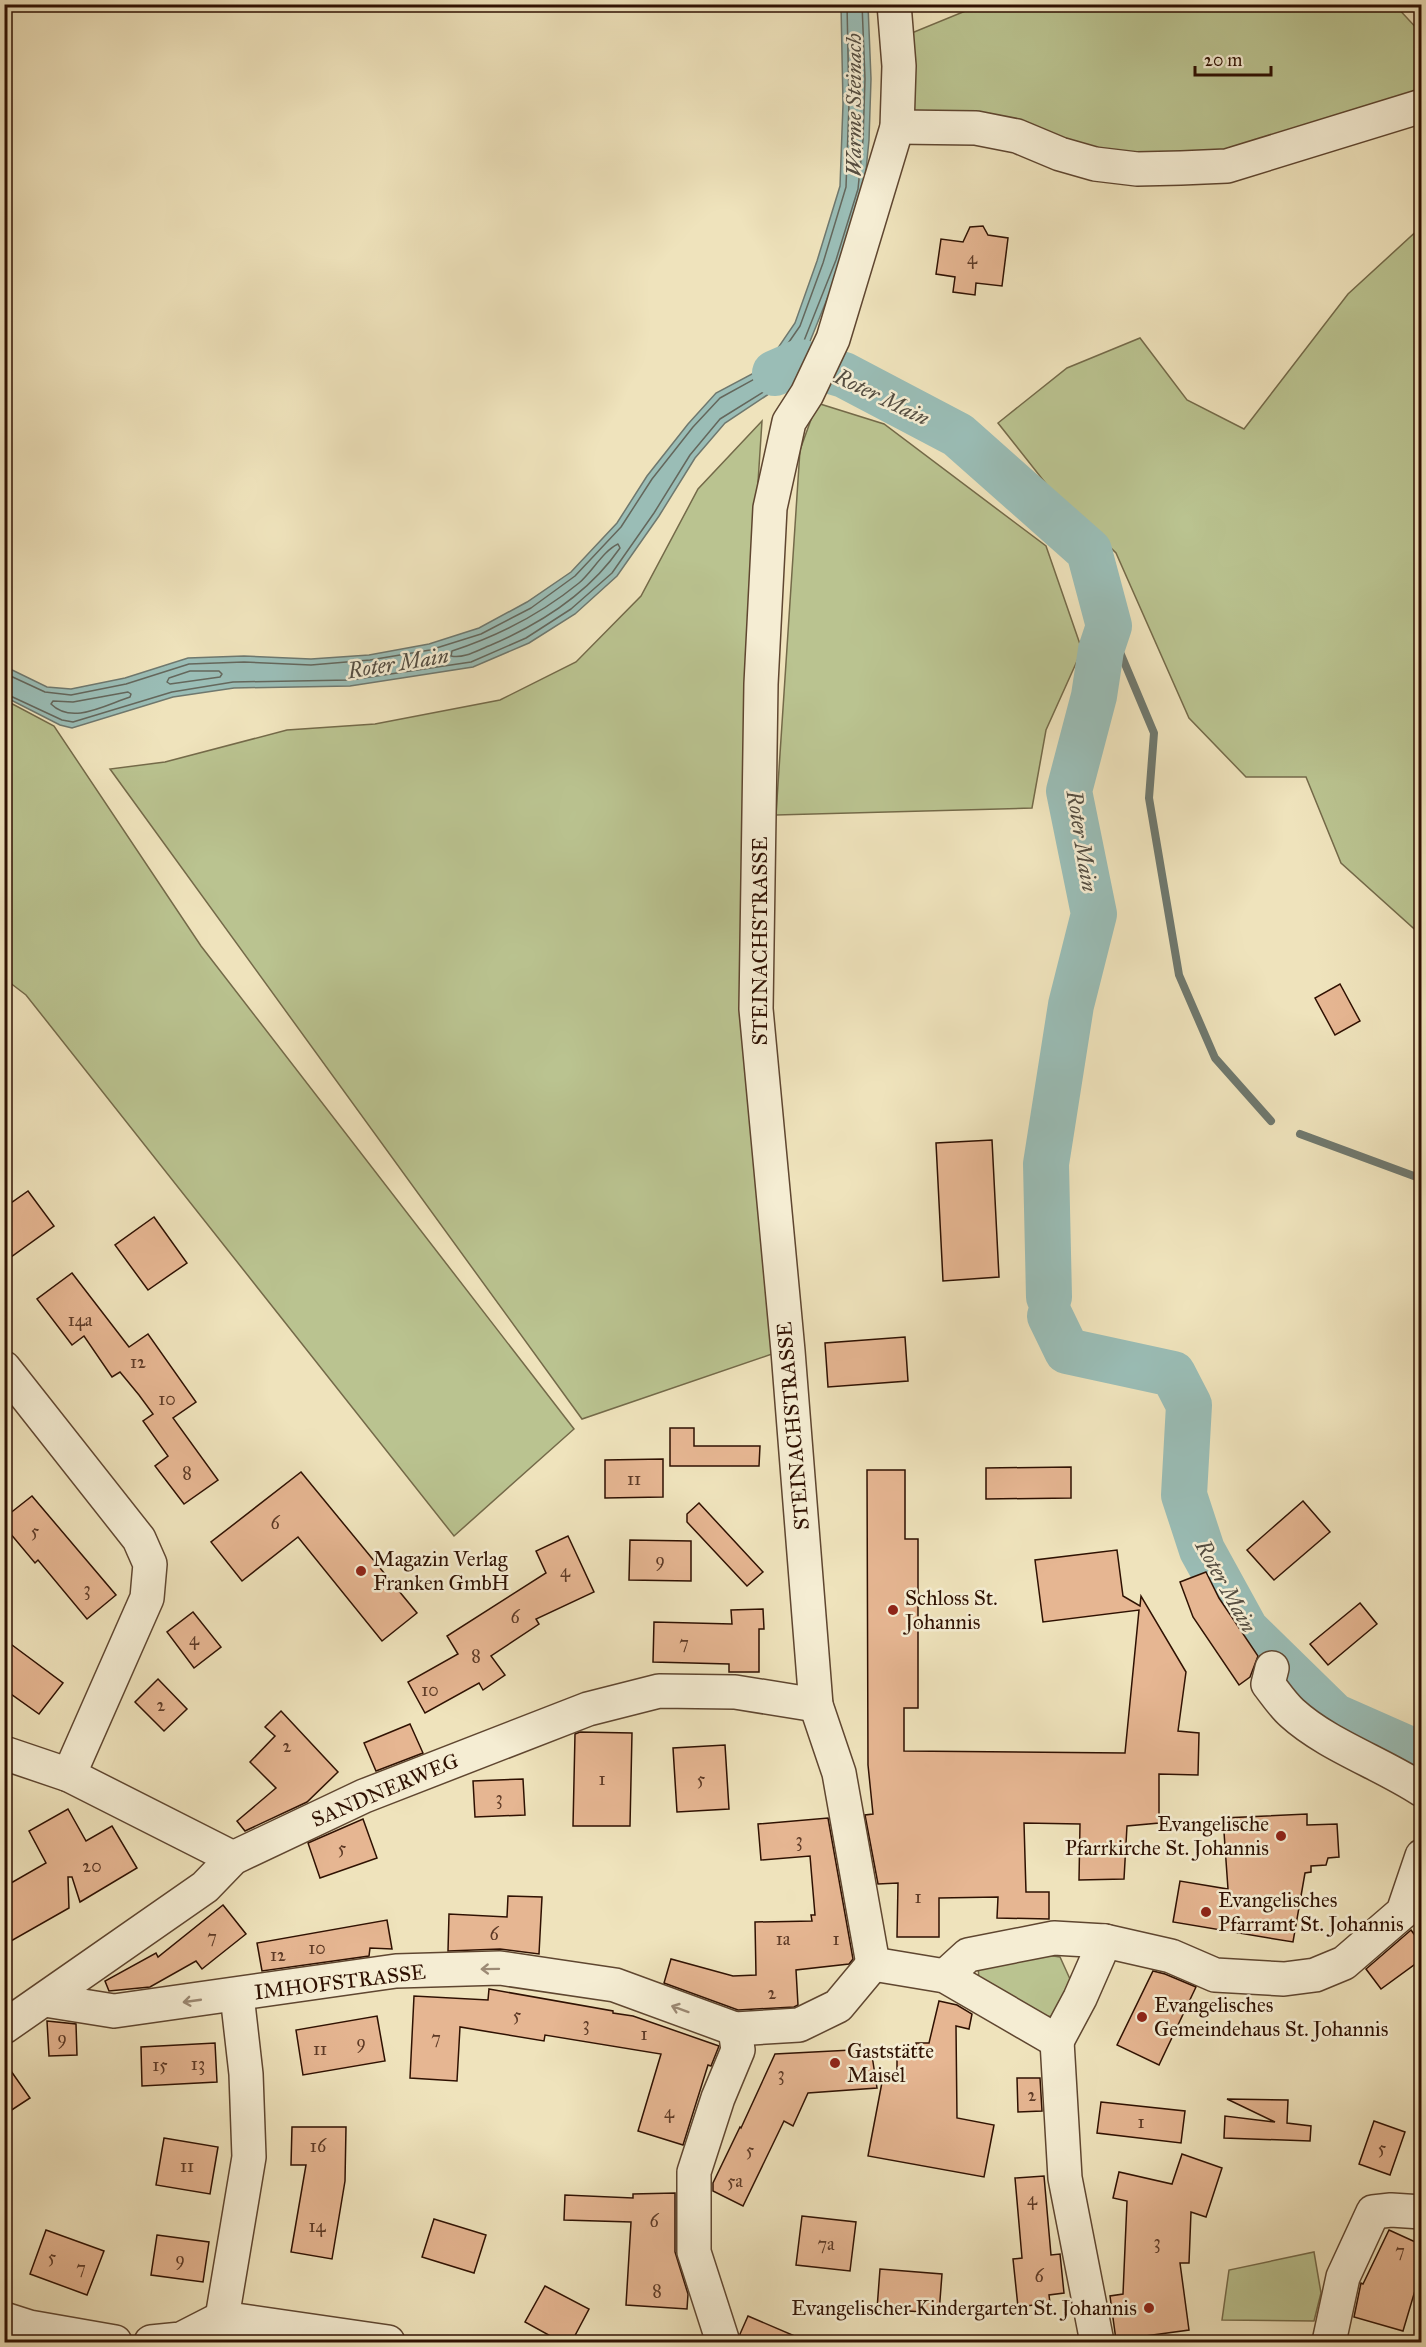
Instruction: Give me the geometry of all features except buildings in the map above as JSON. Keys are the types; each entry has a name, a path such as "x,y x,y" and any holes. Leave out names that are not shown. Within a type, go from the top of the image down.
{"street":[{"name":"STEINACHSTRASSE","path":"873,1964 838,1773 816,1705 788,1351 756,1009 761,684 771,508 789,422 807,394 833,339 897,127 899,66 894,4"},
{"path":"897,127 976,128 1017,136 1060,154 1095,164 1159,169 1227,166 1422,106"},
{"path":"4,1368 140,1539 150,1564 147,1598 69,1775"},
{"path":"1272,1668 1268,1684 1291,1713 1334,1742 1399,1775 1422,1790"},
{"name":"SANDNERWEG","path":"4,2027 205,1887 233,1858 382,1788 588,1709 659,1691 735,1692 816,1705"},
{"path":"4,1753 69,1775 233,1858"},
{"path":"945,1976 968,1955 1054,1938 1105,1941 1171,1956 1215,1975 1284,1978 1315,1975 1344,1963 1403,1912 1422,1856"},
{"path":"1096,2343 1065,2178 1057,2041 1080,1998 1105,1941"},
{"path":"723,2343 694,2252 694,2172 718,2098 738,2050 735,2029 799,2025 838,2006 873,1964 945,1976 1057,2041"},
{"name":"IMHOFSTRASSE","path":"45,2000 114,2011 396,1971 500,1968 615,1985 735,2029"},
{"path":"222,2318 249,2157 246,2074 237,1995"},
{"path":"1329,2343 1343,2277 1373,2212 1391,2210 1422,2212"},
{"path":"152,2343 181,2339 222,2318 388,2343"},
{"path":"4,2319 29,2327 115,2343"}],"green space":[{"path":"980,5 1395,5 1421,33 1421,106 1227,166 897,127 897,39"},
{"path":"1421,227 1421,935 1341,863 1306,777 1246,777 1189,718 1116,553 1047,485 998,423 1067,368 1140,338 1187,400 1244,429 1348,294"},
{"path":"817,403 884,424 1046,546 1082,650 1046,730 1032,808 776,815 800,450"},
{"path":"762,421 750,605 746,1016 772,1354 582,1419 110,769 165,762 287,730 375,724 500,700 576,662 641,596 698,489"},
{"path":"5,700 54,726 201,946 574,1429 454,1536 26,995 5,979"},
{"path":"1027,1952 1060,1957 1070,1979 1062,2013 1043,2017 979,1982 978,1962"},
{"path":"1314,2252 1321,2293 1314,2321 1222,2320 1229,2270"}],"water":[{"name":"Warme Steinach","path":"841,5 868,5 871,79 869,140 864,190 842,262 796,376 725,423 695,458 659,516 617,576 575,614 529,643 473,667 350,686 234,688 173,697 72,728 60,725 5,697 4,666 47,687 71,689 125,678 188,658 244,656 311,659 369,655 429,644 479,628 527,602 571,572 617,523 647,476 688,424 716,393 765,367 795,323 840,186 843,104"}],"waterway":[{"name":"Roter Main","path":"775,373 800,362 844,375 958,435 1089,551 1109,626 1101,650 1094,696 1069,791 1094,914 1071,1005 1046,1164 1049,1297"},
{"path":"1109,626 1154,733 1149,798 1179,975 1215,1058 1271,1121"},
{"path":"1300,1134 1422,1179"},
{"name":"Roter Main","path":"1050,1316 1067,1351 1173,1374 1189,1405 1184,1495 1202,1550 1246,1630 1334,1716 1411,1750 1422,1751"}],"place":[{"name":"Magazin Verlag Franken GmbH","path":"361,1571"},
{"name":"Schloss St. Johannis","path":"893,1610"},
{"name":"Evangelische Pfarrkirche St. Johannis","path":"1281,1836"},
{"name":"Evangelisches Pfarramt St. Johannis","path":"1206,1912"},
{"name":"Evangelisches Gemeindehaus St. Johannis","path":"1142,2017"},
{"name":"Gaststätte Maisel","path":"835,2063"},
{"name":"Evangelischer Kindergarten St. Johannis","path":"1149,2308"}]}
